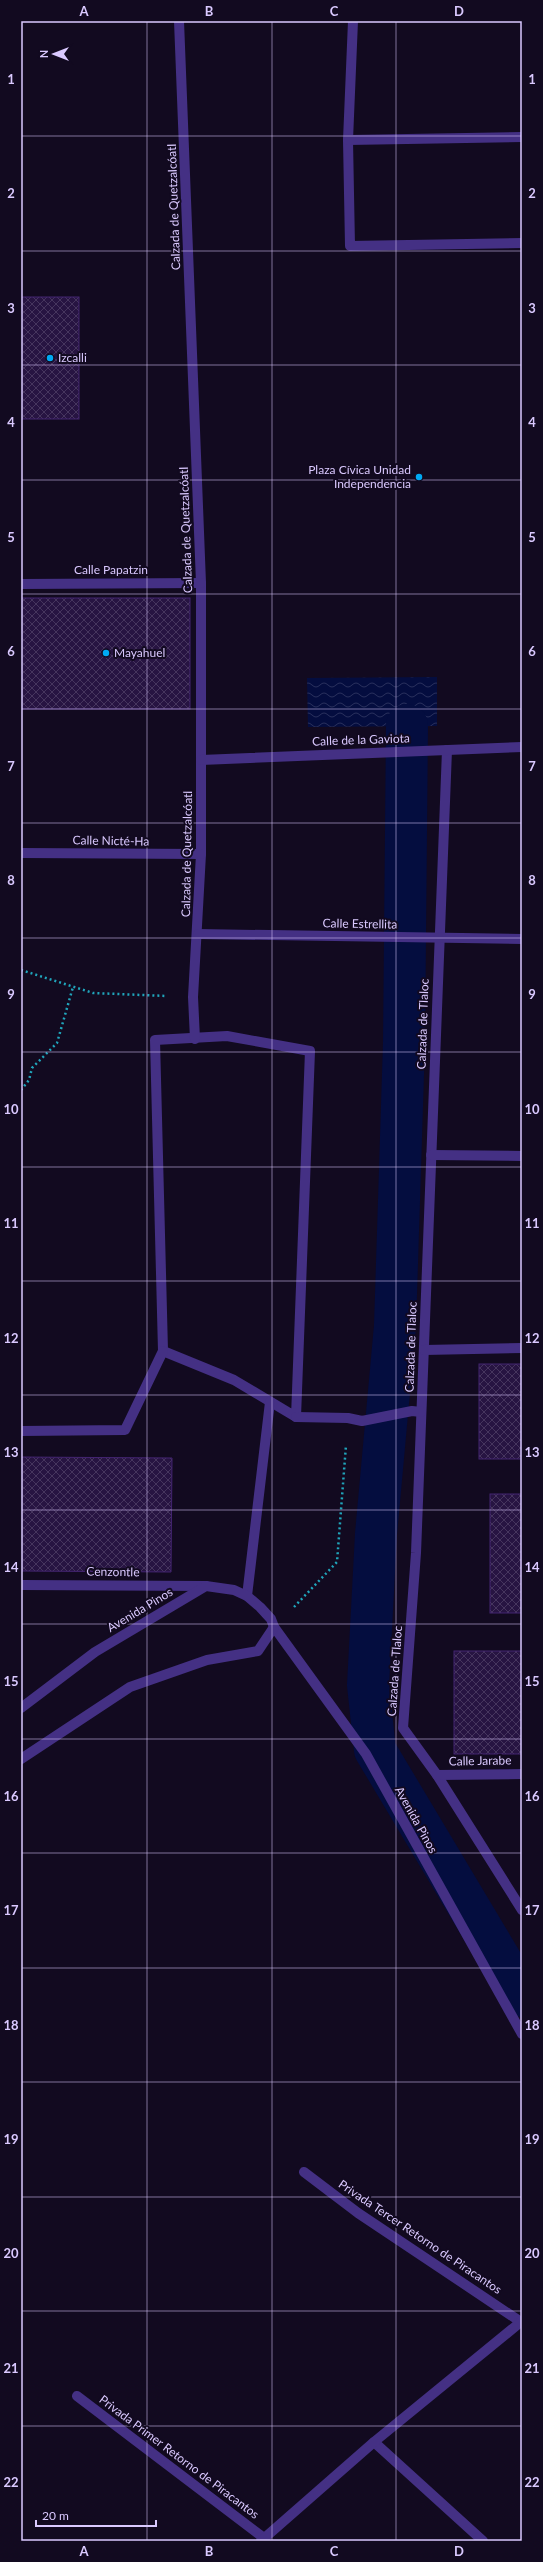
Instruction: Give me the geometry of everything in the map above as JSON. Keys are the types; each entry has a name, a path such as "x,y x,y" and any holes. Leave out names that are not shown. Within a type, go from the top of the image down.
{"street":[{"name":"Calzada de Quetzalcóatl","path":"179,21 201,583 201,854 198,934 193,997 195,1039"},
{"path":"353,21 348,140 350,246 522,243"},
{"path":"348,140 522,136"},
{"name":"Calle Papatzin","path":"21,584 201,583"},
{"name":"Calle de la Gaviota","path":"201,760 522,747"},
{"name":"Calzada de Tlaloc","path":"447,750 424,1350 417,1412 416,1553 404,1728 437,1775 522,1910"},
{"name":"Calle Nicté-Ha","path":"21,853 201,854"},
{"name":"Calle Estrellita","path":"198,934 522,939"},
{"path":"21,1431 125,1430 163,1350 155,1040 195,1039 227,1036 310,1051 296,1417"},
{"path":"431,1155 522,1156"},
{"path":"424,1350 522,1348"},
{"path":"163,1350 234,1380 296,1417 348,1418 362,1421 417,1412"},
{"path":"247,1596 270,1402"},
{"name":"Cenzontle","path":"21,1584 206,1586"},
{"name":"Avenida Pinos","path":"21,1708 94,1652 206,1586 234,1590 247,1596 260,1606 271,1619 274,1627 366,1754 522,2034"},
{"path":"21,1758 130,1687 207,1660 258,1651 274,1627"},
{"name":"Calle Jarabe","path":"437,1775 522,1774"},
{"name":"Privada Tercer Retorno de Piracantos","path":"304,2172 358,2213 522,2322"},
{"path":"263,2540 374,2442 522,2322"},
{"name":"Privada Primer Retorno de Piracantos","path":"77,2396 263,2540"},
{"path":"374,2442 483,2541"}],"path":[{"path":"21,970 92,993 193,997"},
{"path":"21,1090 29,1080 32,1068 57,1043 73,987"},
{"path":"274,1627 337,1562 348,1418"}],"water":[{"path":"437,677 437,726 308,727 307,678"}],"building":[{"name":"Izcalli","path":"21,297 79,297 79,419 21,419"},
{"name":"Mayahuel","path":"21,598 190,598 190,709 21,709"},
{"path":"479,1364 522,1364 522,1459 479,1459"},
{"path":"21,1457 172,1458 171,1572 21,1571"},
{"path":"490,1494 522,1494 522,1613 490,1613"},
{"path":"454,1651 522,1651 522,1754 454,1754"}],"waterway":[{"path":"407,725 404,1043 395,1326 376,1534 368,1685 375,1750 522,1996"}],"place":[{"name":"Izcalli","path":"50,358"},
{"name":"Plaza Cívica Unidad Independencia","path":"419,477"},
{"name":"Mayahuel","path":"106,653"}]}
